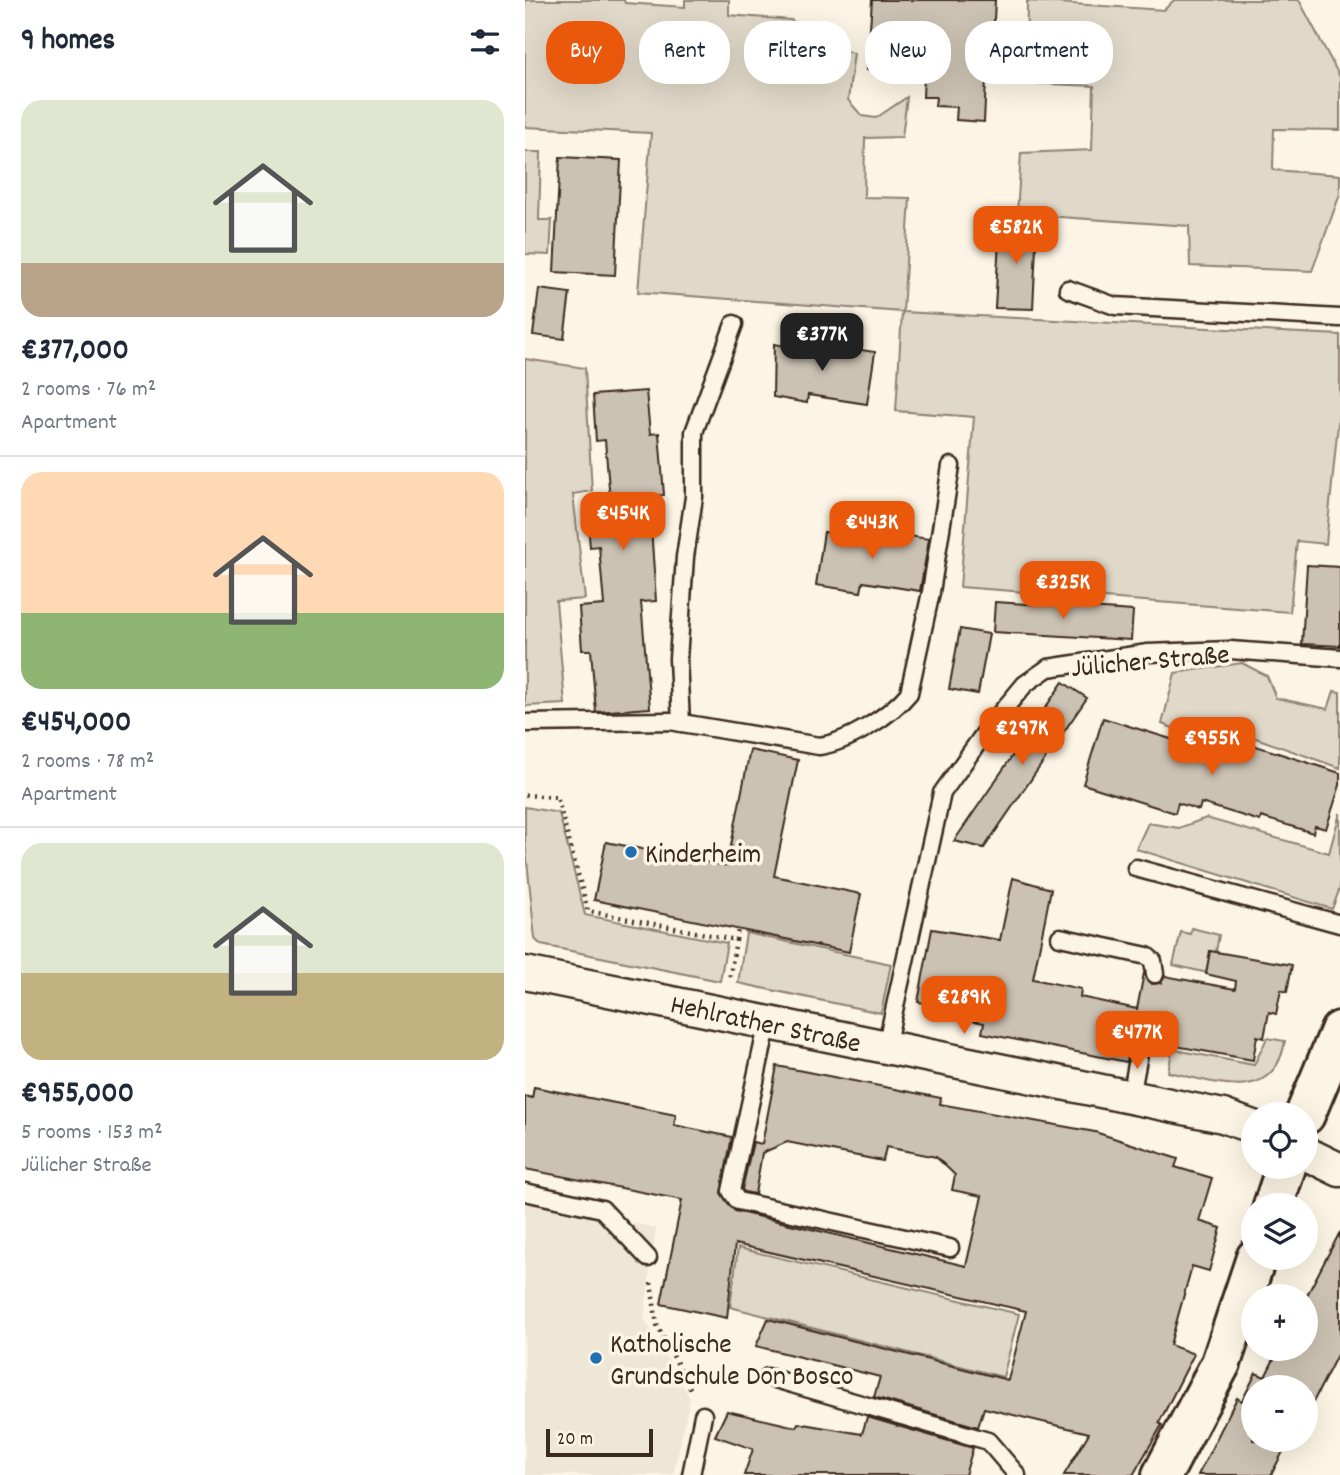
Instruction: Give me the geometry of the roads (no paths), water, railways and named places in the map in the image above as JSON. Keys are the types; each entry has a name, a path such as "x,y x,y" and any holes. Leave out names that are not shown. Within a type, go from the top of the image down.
{"street":[{"name":"Hehlrather Straße","path":"525,973 1223,1116 1241,1123"},
{"path":"1310,1102 1340,1031"},
{"path":"1318,1159 1340,1170"},
{"path":"1162,1475 1221,1363 1252,1270"}],"lane":[{"path":"1068,289 1115,306 1340,318"},
{"path":"681,723 678,659 685,557 694,497 694,432 734,324"},
{"path":"525,723 681,723 819,746 848,736 899,705 909,693 914,678 951,466"},
{"name":"Jülicher Straße","path":"886,1047 942,793 989,727 1025,684 1048,668 1148,653 1230,650 1306,653 1340,658"},
{"path":"1136,867 1340,924"},
{"path":"1060,936 1147,956 1153,961 1155,974"},
{"path":"768,1022 731,1191 738,1201 950,1248"},
{"path":"1131,1097 1140,1048"},
{"path":"525,1192 602,1209 648,1258"},
{"path":"768,1377 988,1441 1017,1475"},
{"path":"691,1475 703,1415"}],"place":[{"name":"Kinderheim","path":"631,852"},
{"name":"Katholische Grundschule Don Bosco","path":"596,1358"}]}
